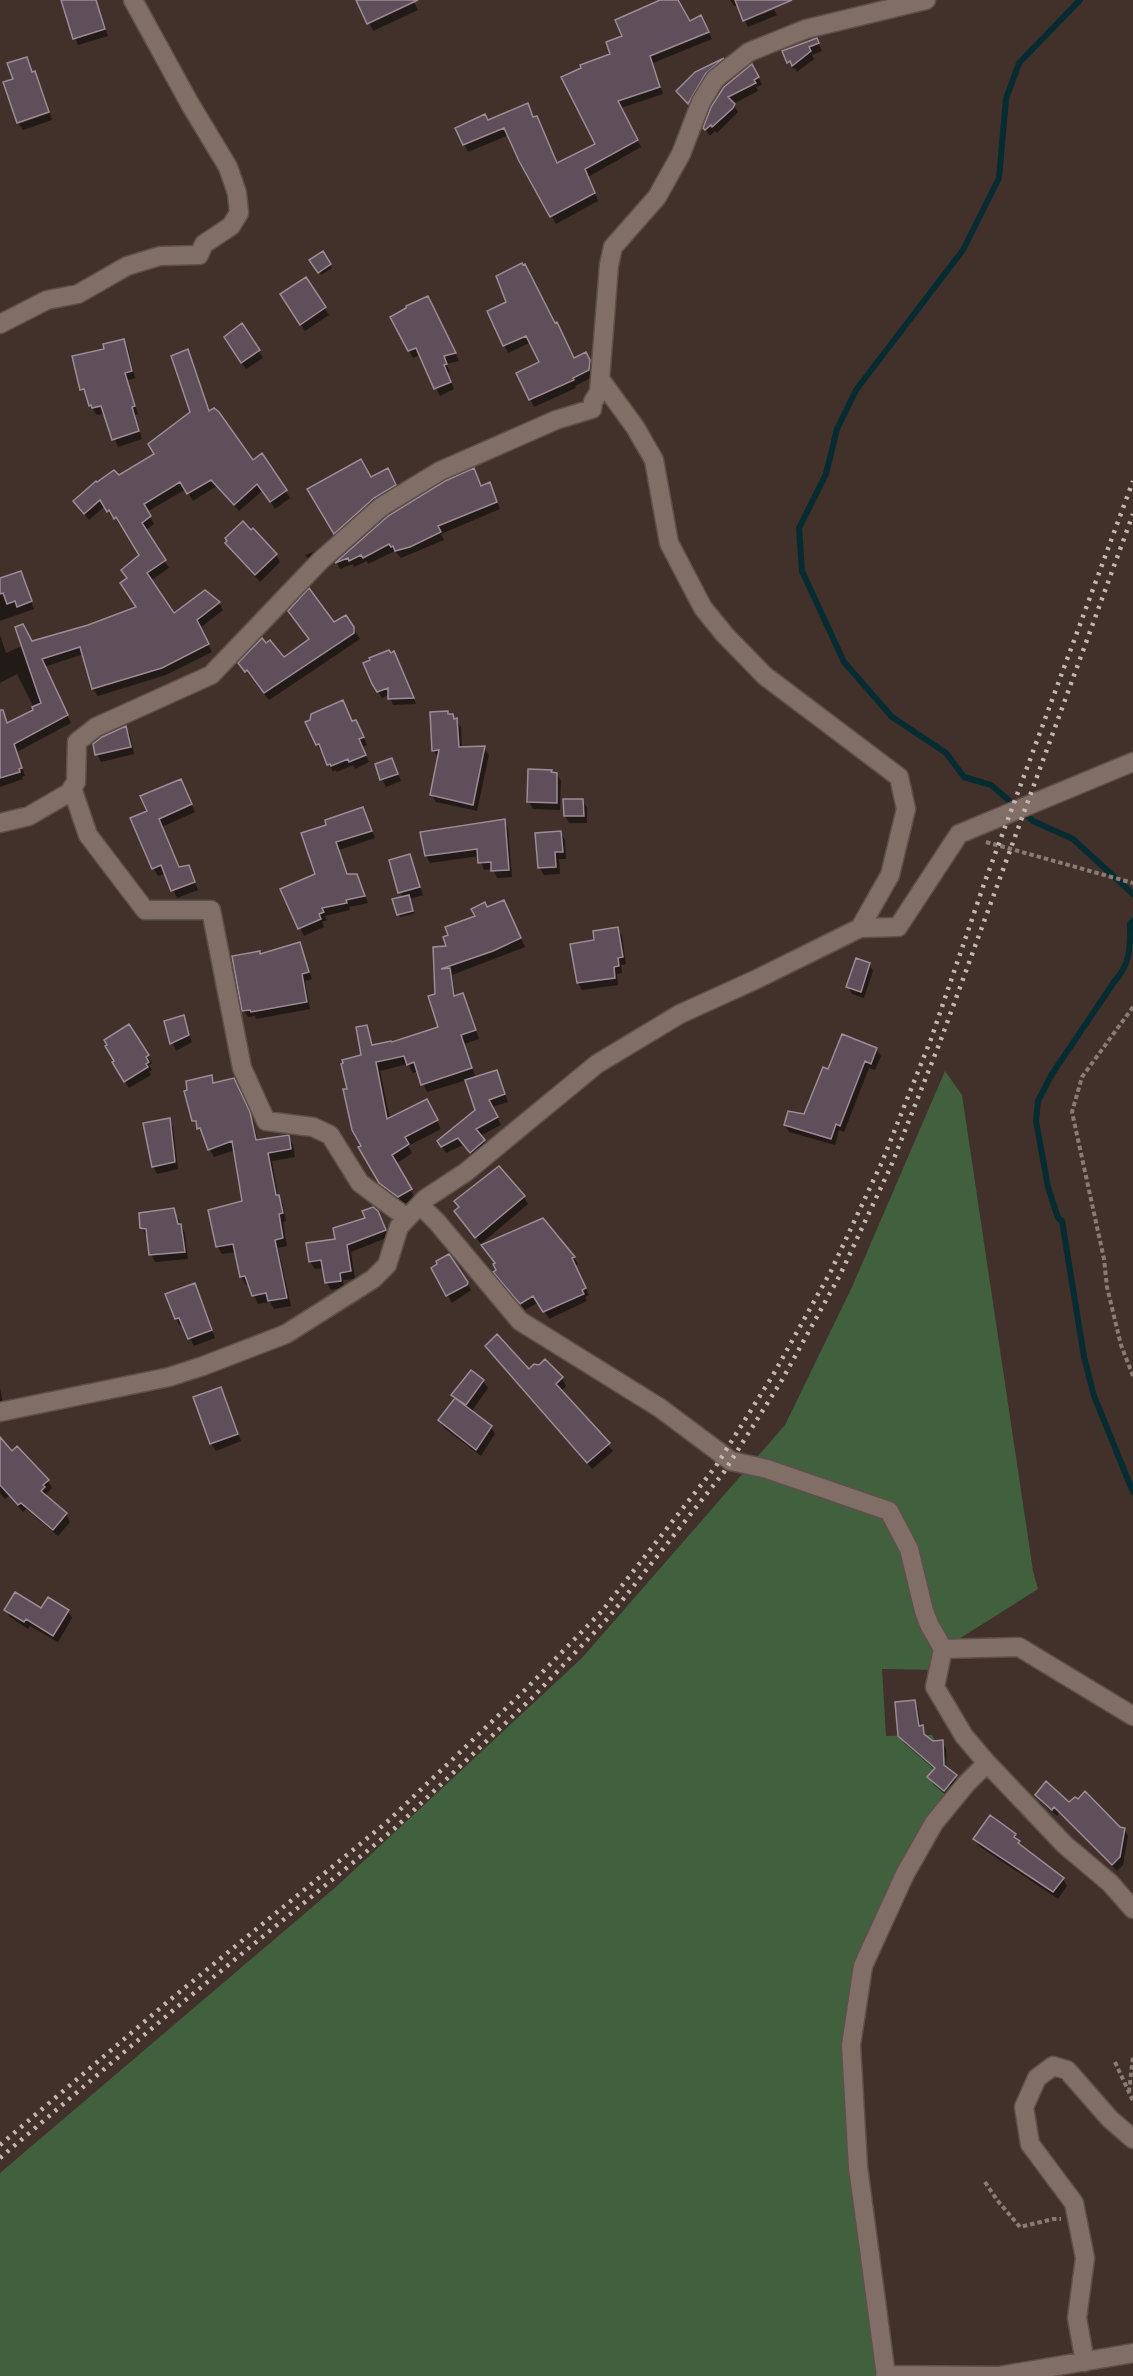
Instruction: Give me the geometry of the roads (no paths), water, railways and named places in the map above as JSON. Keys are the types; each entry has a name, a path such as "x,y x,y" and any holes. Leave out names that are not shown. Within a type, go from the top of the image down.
{"street":[{"path":"0,324 47,300 78,294 127,266 160,256 199,255 204,244 231,226 239,213 237,194 228,167 190,104 133,0"},
{"path":"926,0 806,29 749,52 715,79 701,102 681,154 657,197 613,246 600,379 592,409 556,420 440,471 381,507 320,561 211,675 96,727 77,742 76,782 72,791 88,836 145,910 212,910 242,1068 266,1121 313,1127 330,1135 360,1183 437,1222 520,1321 660,1408 731,1461 767,1469 889,1511 909,1549 927,1617 943,1649 935,1687 964,1736 1065,1845 1110,1883 1133,1910"},
{"path":"600,379 635,427 654,460 669,543 703,608 765,676 899,777 906,809 890,875 860,928"},
{"path":"0,1412 169,1377 286,1334 373,1279 387,1265 399,1227 414,1211 466,1172 597,1064 680,1014 860,928 898,927 959,834 1133,762"},
{"path":"0,823 29,816 72,791"},
{"path":"943,1649 1019,1647 1133,1716"},
{"path":"987,1763 966,1784 934,1823 905,1874 863,1966 851,2044 858,2167 886,2375 999,2376 1133,2353"},
{"path":"1085,2362 1077,2318 1084,2258 1074,2203 1030,2144 1024,2107 1037,2078 1053,2066 1068,2070 1110,2119 1133,2139"}],"waterway":[{"path":"1080,0 1019,63 1006,99 999,178 963,250 856,390 837,429 826,474 799,528 802,571 844,662 892,717 946,753 964,777 991,785 1033,821 1073,839 1133,894"},
{"path":"1133,921 1130,924 1127,962 1052,1074 1038,1101 1036,1121 1048,1187 1058,1218 1062,1221 1084,1357 1094,1396 1133,1492"}],"railway":[{"path":"0,2145 171,1999 387,1822 526,1689 602,1611 716,1466 773,1375 831,1271 882,1162 931,1039 984,884 1133,481"},
{"path":"0,2158 177,2007 394,1829 533,1697 609,1617 724,1472 782,1380 840,1275 891,1166 940,1042 1133,514"}]}
